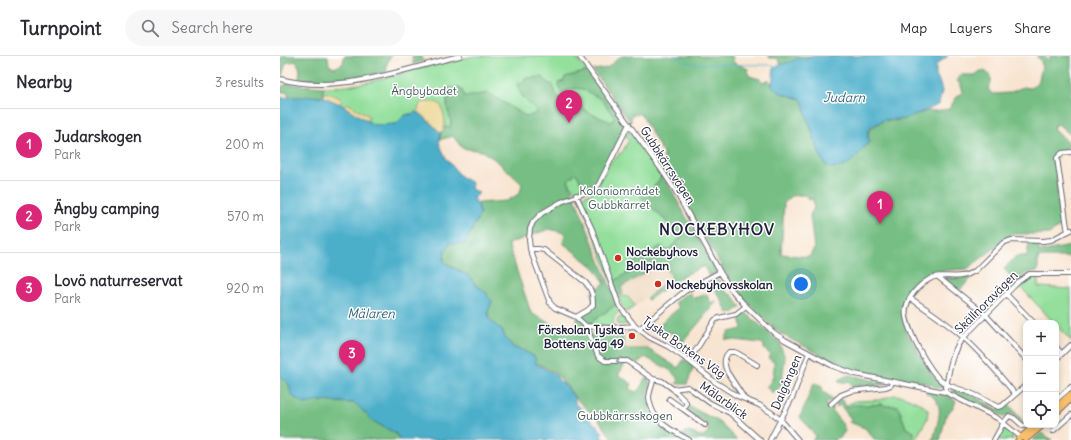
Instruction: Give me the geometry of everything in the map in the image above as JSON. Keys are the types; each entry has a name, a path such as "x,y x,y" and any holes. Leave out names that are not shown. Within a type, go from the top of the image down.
{"main road":[{"path":"1059,404 1071,394"},
{"path":"1059,410 1071,399"},
{"path":"1022,439 1032,428"},
{"path":"1022,439 1038,428"}],"street":[{"path":"280,79 310,84 345,83 389,75 417,66 460,56"},
{"name":"Gubbkärrsvägen","path":"579,56 675,190 730,288 773,332 834,366 856,374 946,392 1004,422 1022,439"},
{"path":"629,124 599,184 589,192 576,195 542,213 537,218 530,229 530,249 550,304 555,308 576,317 586,326 598,356 605,361 627,361 652,379 659,380 673,388 686,402 683,409"},
{"path":"1023,388 1002,406 998,407 969,392 947,385 938,378 922,353 908,325 905,316 905,309 910,298 929,279 938,277 958,277 969,274 1003,243 1011,240 1047,240 1070,231 1067,227 1057,158 1062,152 1071,152"},
{"name":"Tyska Bottens Väg","path":"576,195 592,229 619,305 637,328 649,337 669,347 715,382 737,396 759,405 781,420 798,440"},
{"path":"530,249 538,249 548,253 585,282 592,291 593,305 588,310 576,317"},
{"path":"586,326 637,328 685,291 720,272"},
{"name":"Skällnoravägen","path":"946,392 954,351 963,337 1018,282 1029,274 1071,274"},
{"path":"938,277 986,315 1023,356"},
{"path":"1006,294 1031,320"},
{"path":"910,298 963,337 1016,394"},
{"path":"689,361 715,320 736,314 746,306"},
{"path":"1059,356 1071,346"},
{"path":"1059,350 1062,354"},
{"path":"744,398 727,372 724,358 729,352 734,352 757,365"},
{"name":"Dalgången","path":"781,420 793,396 809,353"},
{"path":"652,379 649,396 651,407 658,420 664,426 689,440"},
{"path":"831,404 845,393 886,387 891,385 892,382"},
{"name":"Mälarblick","path":"673,388 688,387 710,403 730,413 760,440"},
{"path":"1059,397 1071,387"},
{"path":"669,399 705,425"},
{"path":"1053,431 1071,415"},
{"path":"994,440 1008,417 1012,416 1023,424"},
{"path":"770,440 781,420"}],"shaded area":[{"path":"660,264 672,276 635,306 628,297 623,294 621,287"},
{"name":"Förskolan Tyska Bottens väg 49","path":"634,328 654,343 648,349 625,349 621,329"}],"green space":[{"path":"283,56 328,56 329,65 334,68 343,64 344,56 392,56 390,57 386,66 387,72 342,80 341,77 334,77 334,81 321,81 299,80 300,69 296,61 286,63 282,76 280,75 280,58"},
{"path":"412,56 422,56 423,61 413,64"},
{"name":"Ängbybadet","path":"474,56 574,56 585,68 623,122 575,171 585,189 576,193 566,177 464,97 448,88 447,106 451,126 450,128 445,127 441,133 420,113 408,114 396,124 374,125 346,107 323,97 323,87 360,84 427,66"},
{"path":"732,56 733,62 748,69 749,76 760,79 763,82 768,80 772,83 772,86 781,93 801,99 820,155 852,161 869,142 869,130 884,120 893,121 928,111 949,109 956,98 963,91 957,80 961,75 975,75 980,71 984,71 991,79 988,89 992,94 1009,93 1023,87 1031,88 1039,81 1042,64 1036,56 1044,56 1049,61 1050,56 1071,56 1071,135 1058,124 1054,126 1053,129 1065,139 1069,146 1056,158 1058,203 1061,226 1049,234 1013,234 967,269 935,271 905,298 902,318 907,332 932,375 943,385 943,387 940,388 916,381 910,382 844,367 781,334 742,297 729,279 666,172 668,169 663,153 641,114 632,114 630,122 593,70 607,68 620,57","holes":["805,195 810,200 813,198 814,208 810,215 814,249 809,257 781,254 784,203 792,196"]},
{"path":"768,56 811,56 781,65 779,60"},
{"name":"Gubbkärrsskogen","path":"588,71 625,124 598,183 588,191 585,189 576,173 568,180 617,304 585,327 590,330 594,338 599,329 621,329 625,349 648,349 678,368 684,359 694,367 687,384 676,384 679,380 670,370 645,357 636,364 628,360 618,375 632,384 630,388 635,392 640,390 645,378 648,378 650,384 647,398 655,419 660,426 685,440 612,440 597,418 578,401 556,373 535,362 530,355 518,348 514,348 505,337 502,330 489,318 488,312 492,301 486,292 476,285 469,276 444,261 445,250 449,243 471,232 472,227 480,214 478,203 507,201 520,193 522,184 497,161 482,151 462,148 453,136 439,140 445,127 450,127 451,125 447,105 448,88 461,88 465,97 488,93 527,117 538,112 522,96 517,84 525,81 525,78 543,77 548,83 553,85 557,96 565,101 578,103 587,112 611,122 615,118 601,99 582,89 576,88 568,90 565,94 561,93 558,83 564,81 565,77","holes":["549,229 565,233 563,243 595,268 605,283 592,292 593,305 576,319 578,320 570,334 531,313 508,244"]},
{"path":"286,84 323,87 323,97 289,98 287,92 280,92 280,88"},
{"name":"Koloniområdet Gubbkärret","path":"629,132 662,176 654,187 658,193 647,193 641,196 682,236 667,251 612,282 580,198 594,191 614,157 617,158 619,153 621,154 629,140 625,136"},
{"path":"662,176 673,192 717,272 709,277 704,266 679,278 648,300 647,298 672,276 660,264 621,287 623,294 617,296 612,282 634,270 632,264 661,246 667,251 682,237 640,196 647,193 658,192 654,187"},
{"path":"1029,242 1039,243 1039,252 1071,246 1071,257 1038,257 1038,271 1026,273 1016,282 1004,269 1016,256 1027,256"},
{"path":"977,272 959,291 942,278 962,278"},
{"path":"1038,275 1038,287 1071,289 1071,341 1059,328 1059,320 1051,320 1018,284 1028,276"},
{"path":"716,280 720,281 727,293 732,295 741,307 734,312 728,313 720,297 710,283"},
{"path":"690,293 693,298 706,294 711,303 716,302 683,342 668,331 666,334 658,328 662,322 679,308 675,302"},
{"path":"623,296 628,297 635,306 627,312 618,298"},
{"path":"617,304 620,311 614,317 614,326 608,327 588,324"},
{"path":"745,312 779,342 785,358 781,386 773,393 766,387 771,382 773,376 774,361 771,361 769,357 771,355 764,349 764,345 761,343 725,339 729,332 742,329 740,315"},
{"path":"622,316 626,318 628,324 618,325 617,320"},
{"path":"849,375 885,384 869,387 868,385 852,387 849,381 840,383 838,380"},
{"path":"280,377 289,384 320,401 355,403 373,421 395,433 400,440 280,440"},
{"path":"814,383 822,387 823,392 835,400 827,402 826,405 829,408 834,409 832,411 843,425 845,431 840,438 837,437 836,440 812,440 816,436 800,417"},
{"path":"955,389 968,393 999,410 1008,403 1023,423 1012,414 1003,417 991,409 952,392"},
{"path":"927,391 946,395 956,401 946,416 940,440 931,440 934,437 939,418 939,406 933,397 926,393"},
{"path":"894,395 903,396 922,404 928,410 927,419 915,440 913,440 914,432 906,428 898,406 886,406 882,404 847,408 845,406 855,401 880,400"},
{"path":"841,399 847,408 852,405 882,404 886,406 898,406 906,428 914,432 913,440 875,440 865,428 849,422 852,420 840,405 837,407 836,405 836,402"},
{"path":"688,406 716,420 737,440 691,440 682,435 686,431 703,437 708,432 708,425 687,410"},
{"path":"1006,429 1012,435 1013,440 996,440 1001,432"},
{"path":"1041,433 1053,440 1033,440"}],"sand":[{"path":"326,92 342,100 340,104 323,97"},
{"path":"423,102 436,102 441,105 445,123 441,133 420,113 417,112 420,104"},
{"path":"347,103 369,116 367,121 343,106"}],"water":[{"name":"Judarn","path":"811,56 948,56 936,65 936,76 942,91 939,104 904,119 885,120 873,126 868,130 869,142 855,157 845,165 833,168 826,166 820,155 801,99 781,93 772,86 774,67 800,58 805,59"},
{"name":"Mälaren","path":"314,96 324,97 340,104 374,125 396,124 405,115 412,114 414,112 420,113 441,133 439,140 440,145 446,158 460,176 472,183 471,189 479,193 474,198 474,201 478,203 480,214 465,244 449,243 449,247 445,250 444,261 469,276 476,285 486,292 492,301 488,312 489,318 493,323 502,330 505,337 514,348 522,350 536,358 535,363 556,375 575,398 575,404 582,409 593,423 603,432 601,436 605,440 400,440 395,433 373,421 355,403 320,401 304,404 291,395 289,384 280,377 280,98"}],"waterway":[{"path":"675,56 687,62 699,64 771,65 774,67"}],"place":[{"name":"Ängby camping","path":"569,123"},
{"name":"Judarskogen","path":"880,224"},
{"name":"Nockebyhovs Bollplan","path":"618,258"},
{"name":"Nockebyhovsskolan","path":"658,284"},
{"name":"Förskolan Tyska Bottens väg 49","path":"632,336"},
{"name":"Lovö naturreservat","path":"352,373"}],"district":[{"name":"NOCKEBYHOV","path":"717,229"}]}
